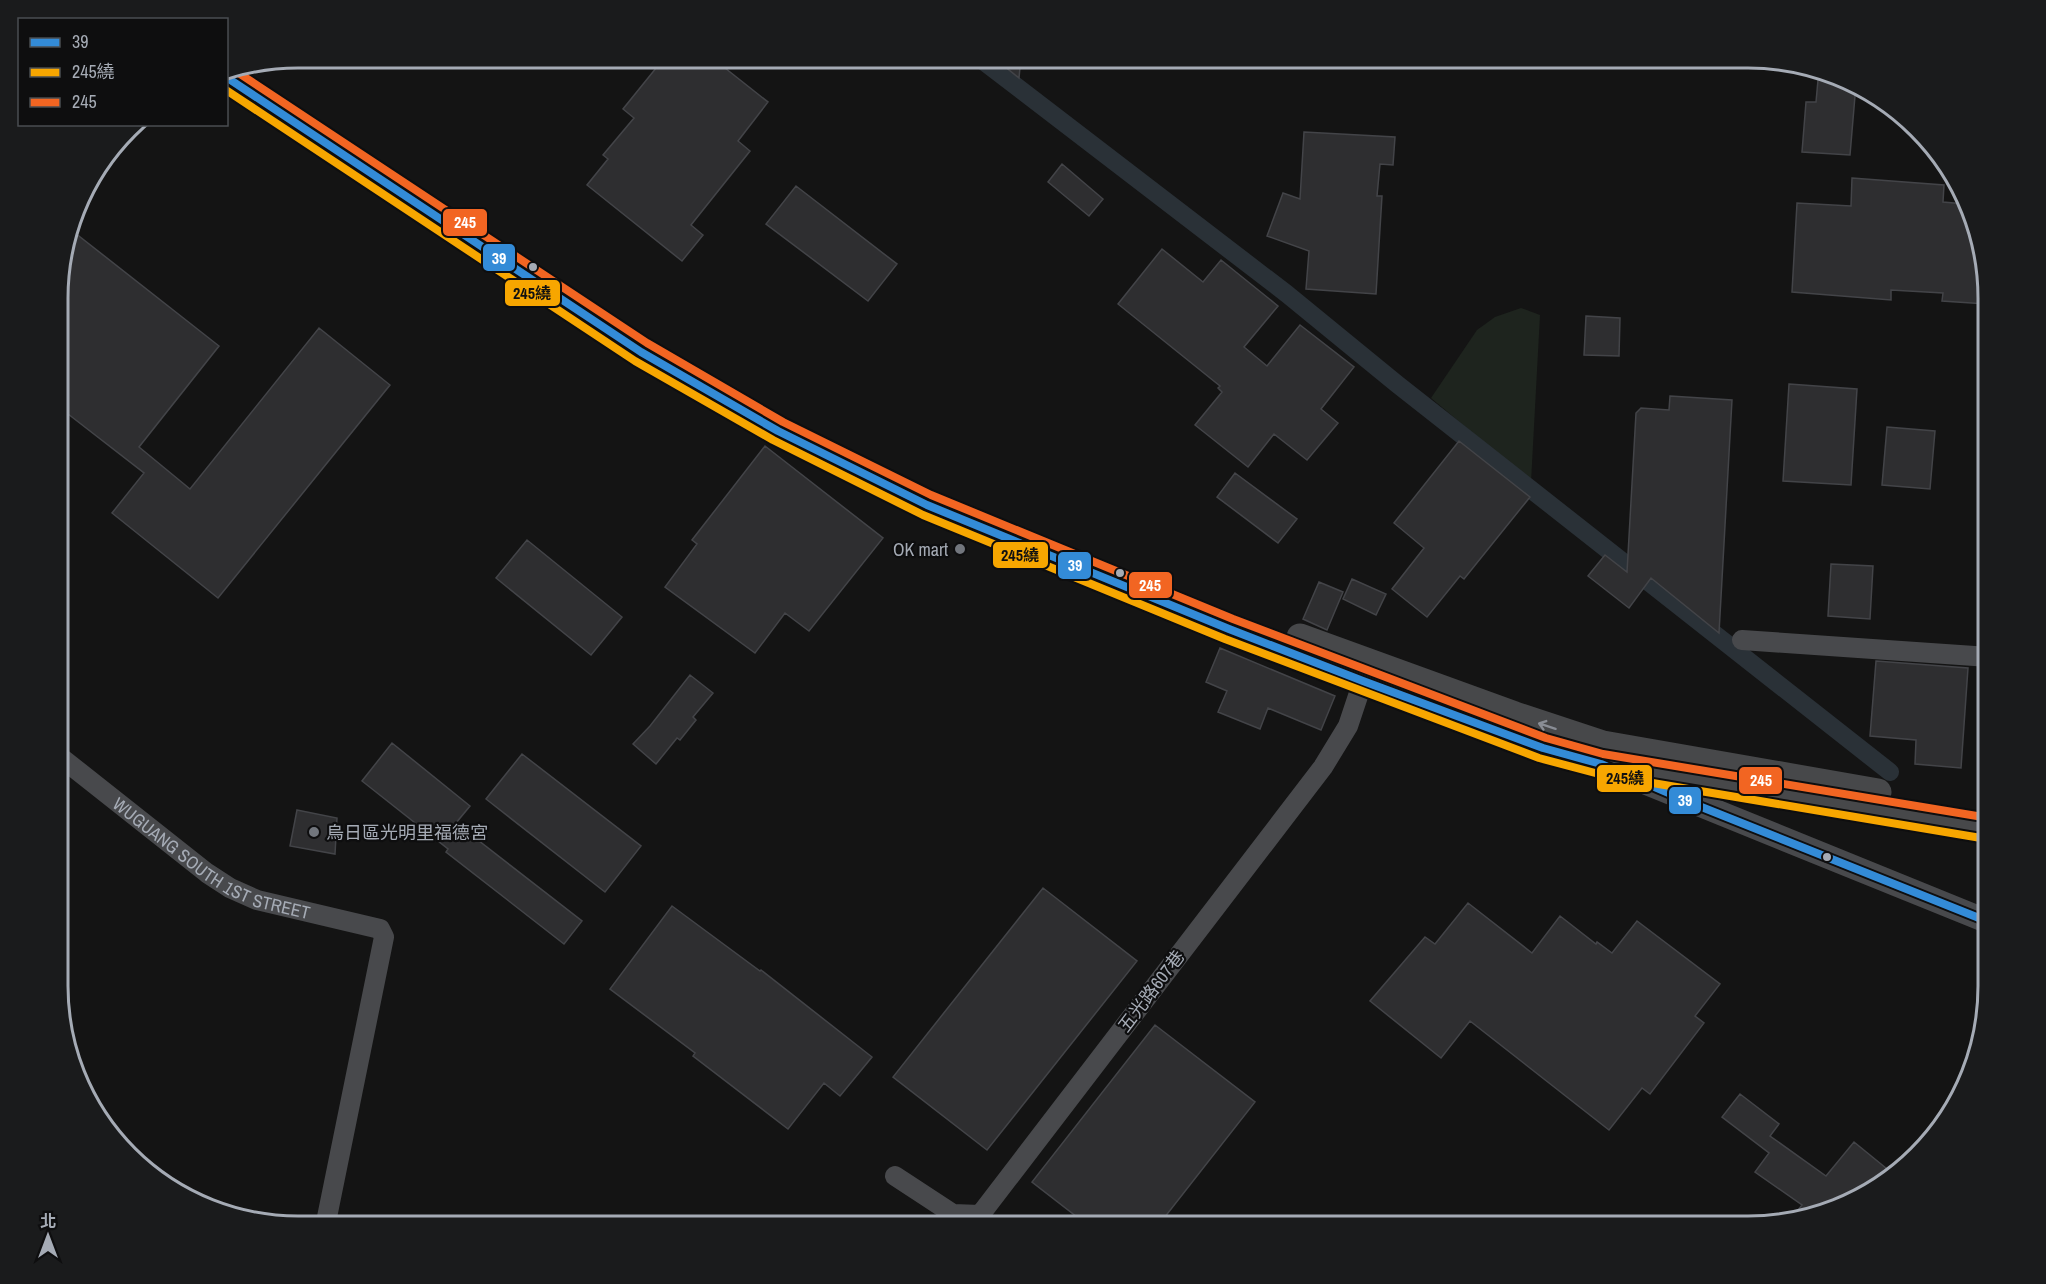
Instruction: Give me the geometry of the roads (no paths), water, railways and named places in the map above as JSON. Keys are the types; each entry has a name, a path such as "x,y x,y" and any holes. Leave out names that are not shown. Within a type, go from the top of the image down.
{"main road":[{"path":"251,72 652,338 786,417 936,490 1248,618 1515,715 1602,754 1978,827"},
{"path":"228,78 474,239 640,352 778,430 927,505 1229,629 1543,748 1602,754 1978,809"}],"street":[{"path":"1742,640 1978,656"},
{"name":"五光路607巷","path":"895,1176 953,1214 980,1215 1323,767 1348,726 1364,681"},
{"path":"1602,754 1699,806 1978,918"},
{"name":"WUGUANG SOUTH 1ST STREET","path":"67,762 207,873 230,888 257,900 380,929 384,937 327,1216"}],"waterway":[{"path":"992,68 1287,294 1397,384 1890,772"}],"place":[{"name":"OK mart","path":"960,549"},
{"name":"烏日區光明里福德宮","path":"314,832"}]}
